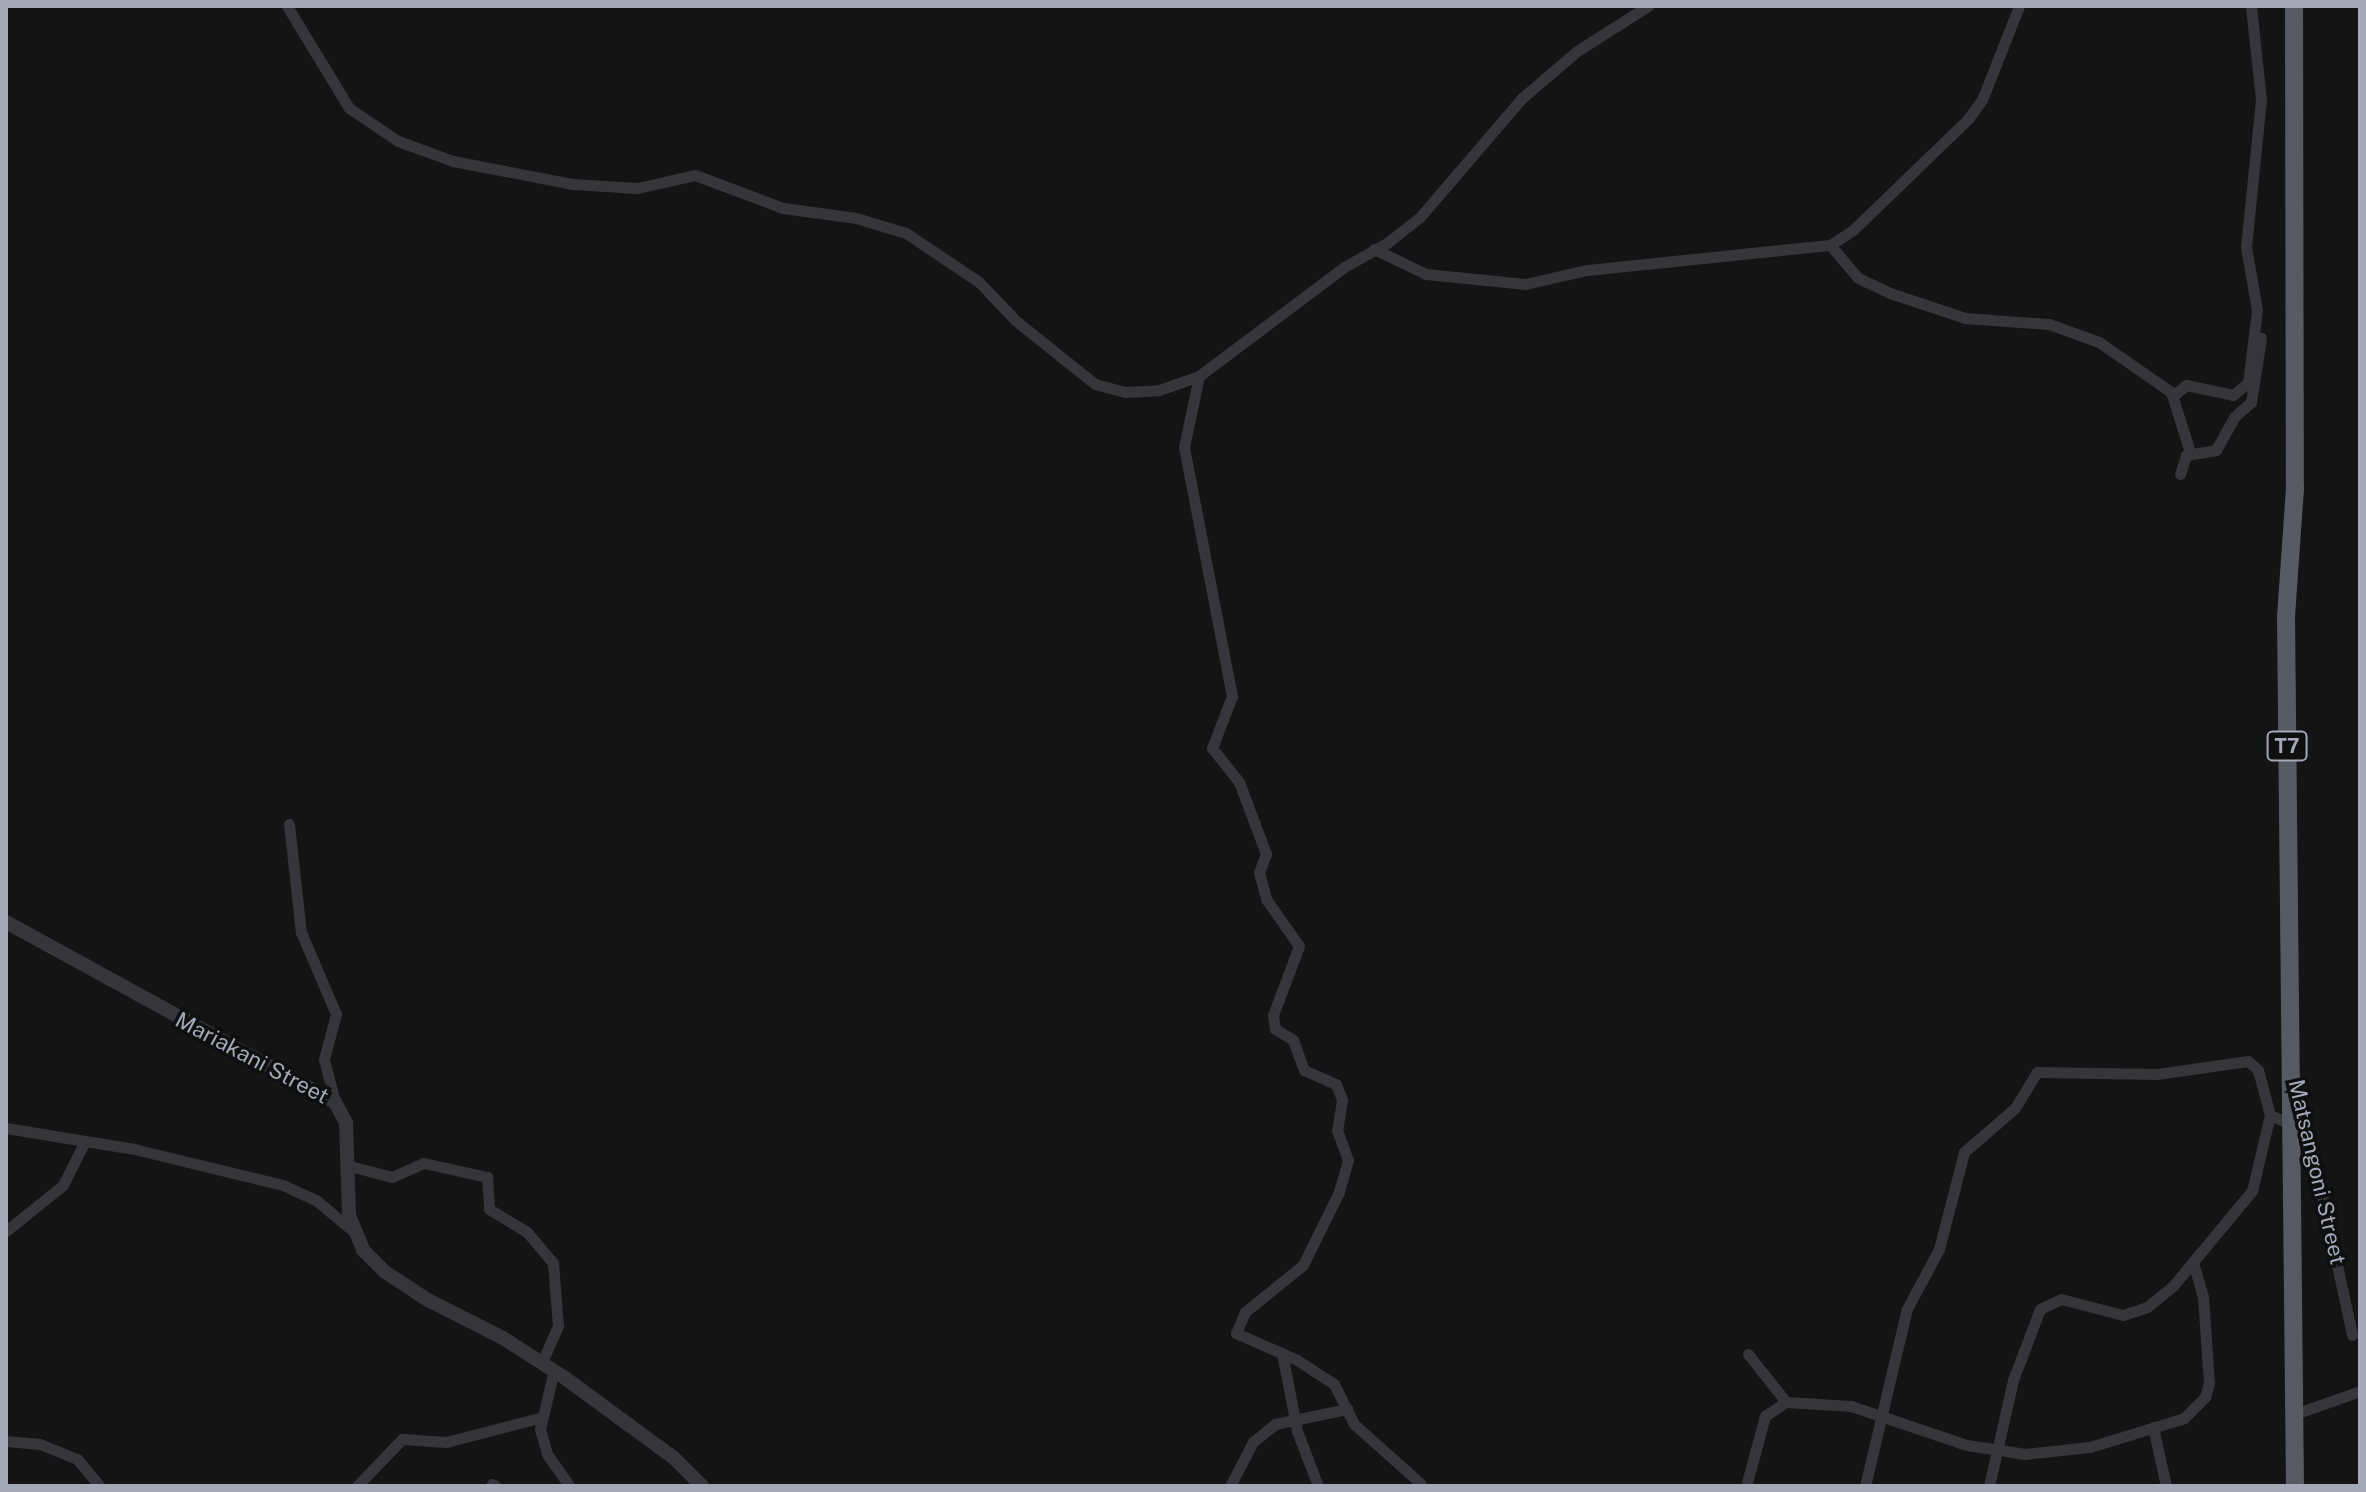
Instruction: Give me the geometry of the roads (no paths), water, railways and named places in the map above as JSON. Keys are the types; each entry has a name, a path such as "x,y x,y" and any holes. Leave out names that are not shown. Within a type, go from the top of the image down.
{"highway":[{"name":"T7","path":"2294,6 2295,488 2286,617 2295,1486"}],"street":[{"path":"287,6 349,108 398,141 453,161 573,184 637,188 695,175 783,208 891,227 979,282 1015,320 1095,384 1125,392 1159,390 1199,376 1420,217 1522,98 1561,63 1648,6"},
{"path":"1374,249 1426,274 1525,284 1587,270 1830,245 1853,230 1968,119 1982,100 2019,6"},
{"path":"2180,474 2182,459 2190,452 2216,450 2234,417 2255,396 2261,333 2246,247 2261,100 2251,6"},
{"path":"1830,245 1842,265 1875,287 1965,318 2049,324 2077,332 2119,355 2173,396 2190,452"},
{"path":"2173,396 2186,385 2226,394 2246,388 2257,310"},
{"path":"1199,376 1184,447 1232,696 1212,748 1239,782 1266,854 1259,877 1268,906 1299,946 1273,1015 1275,1029 1293,1040 1304,1070 1336,1084 1342,1100 1337,1130 1348,1160 1339,1192 1303,1265 1245,1312 1236,1331 1244,1340 1282,1353 1334,1384 1372,1444 1421,1484"},
{"path":"289,824 301,932 336,1014 324,1059 335,1102"},
{"name":"Mariakani Street","path":"6,922 335,1102 346,1123 346,1165 353,1231"},
{"name":"Matsangoni Street","path":"2291,1056 2352,1335"},
{"path":"1865,1486 1885,1418 1907,1309 1939,1249 1964,1152 2015,1108 2037,1072 2157,1074 2248,1061 2258,1070 2270,1115 2252,1191 2194,1265 2137,1312 2110,1315 2061,1299 2045,1302 2017,1366 2000,1451 1989,1486"},
{"path":"2270,1115 2291,1124"},
{"path":"6,1128 85,1141 283,1185 317,1201 353,1231 385,1272 548,1366 674,1458 702,1486"},
{"path":"6,1231 63,1185 85,1141"},
{"path":"346,1165 392,1177 424,1163 487,1177 493,1214 527,1232 553,1263 558,1326 539,1418 547,1454 569,1486"},
{"path":"1746,1486 1765,1416 1786,1402 1851,1406 2000,1451 2046,1453 2090,1447 2184,1418 2205,1397 2208,1351 2194,1265"},
{"path":"1282,1353 1295,1421 1318,1486"},
{"path":"1748,1354 1786,1402"},
{"path":"2292,1415 2360,1391"},
{"path":"1230,1486 1253,1442 1275,1424 1347,1409"},
{"path":"357,1486 402,1439 446,1442 539,1418"},
{"path":"2153,1427 2166,1486"},
{"path":"6,1441 40,1444 77,1459 100,1486"}]}
